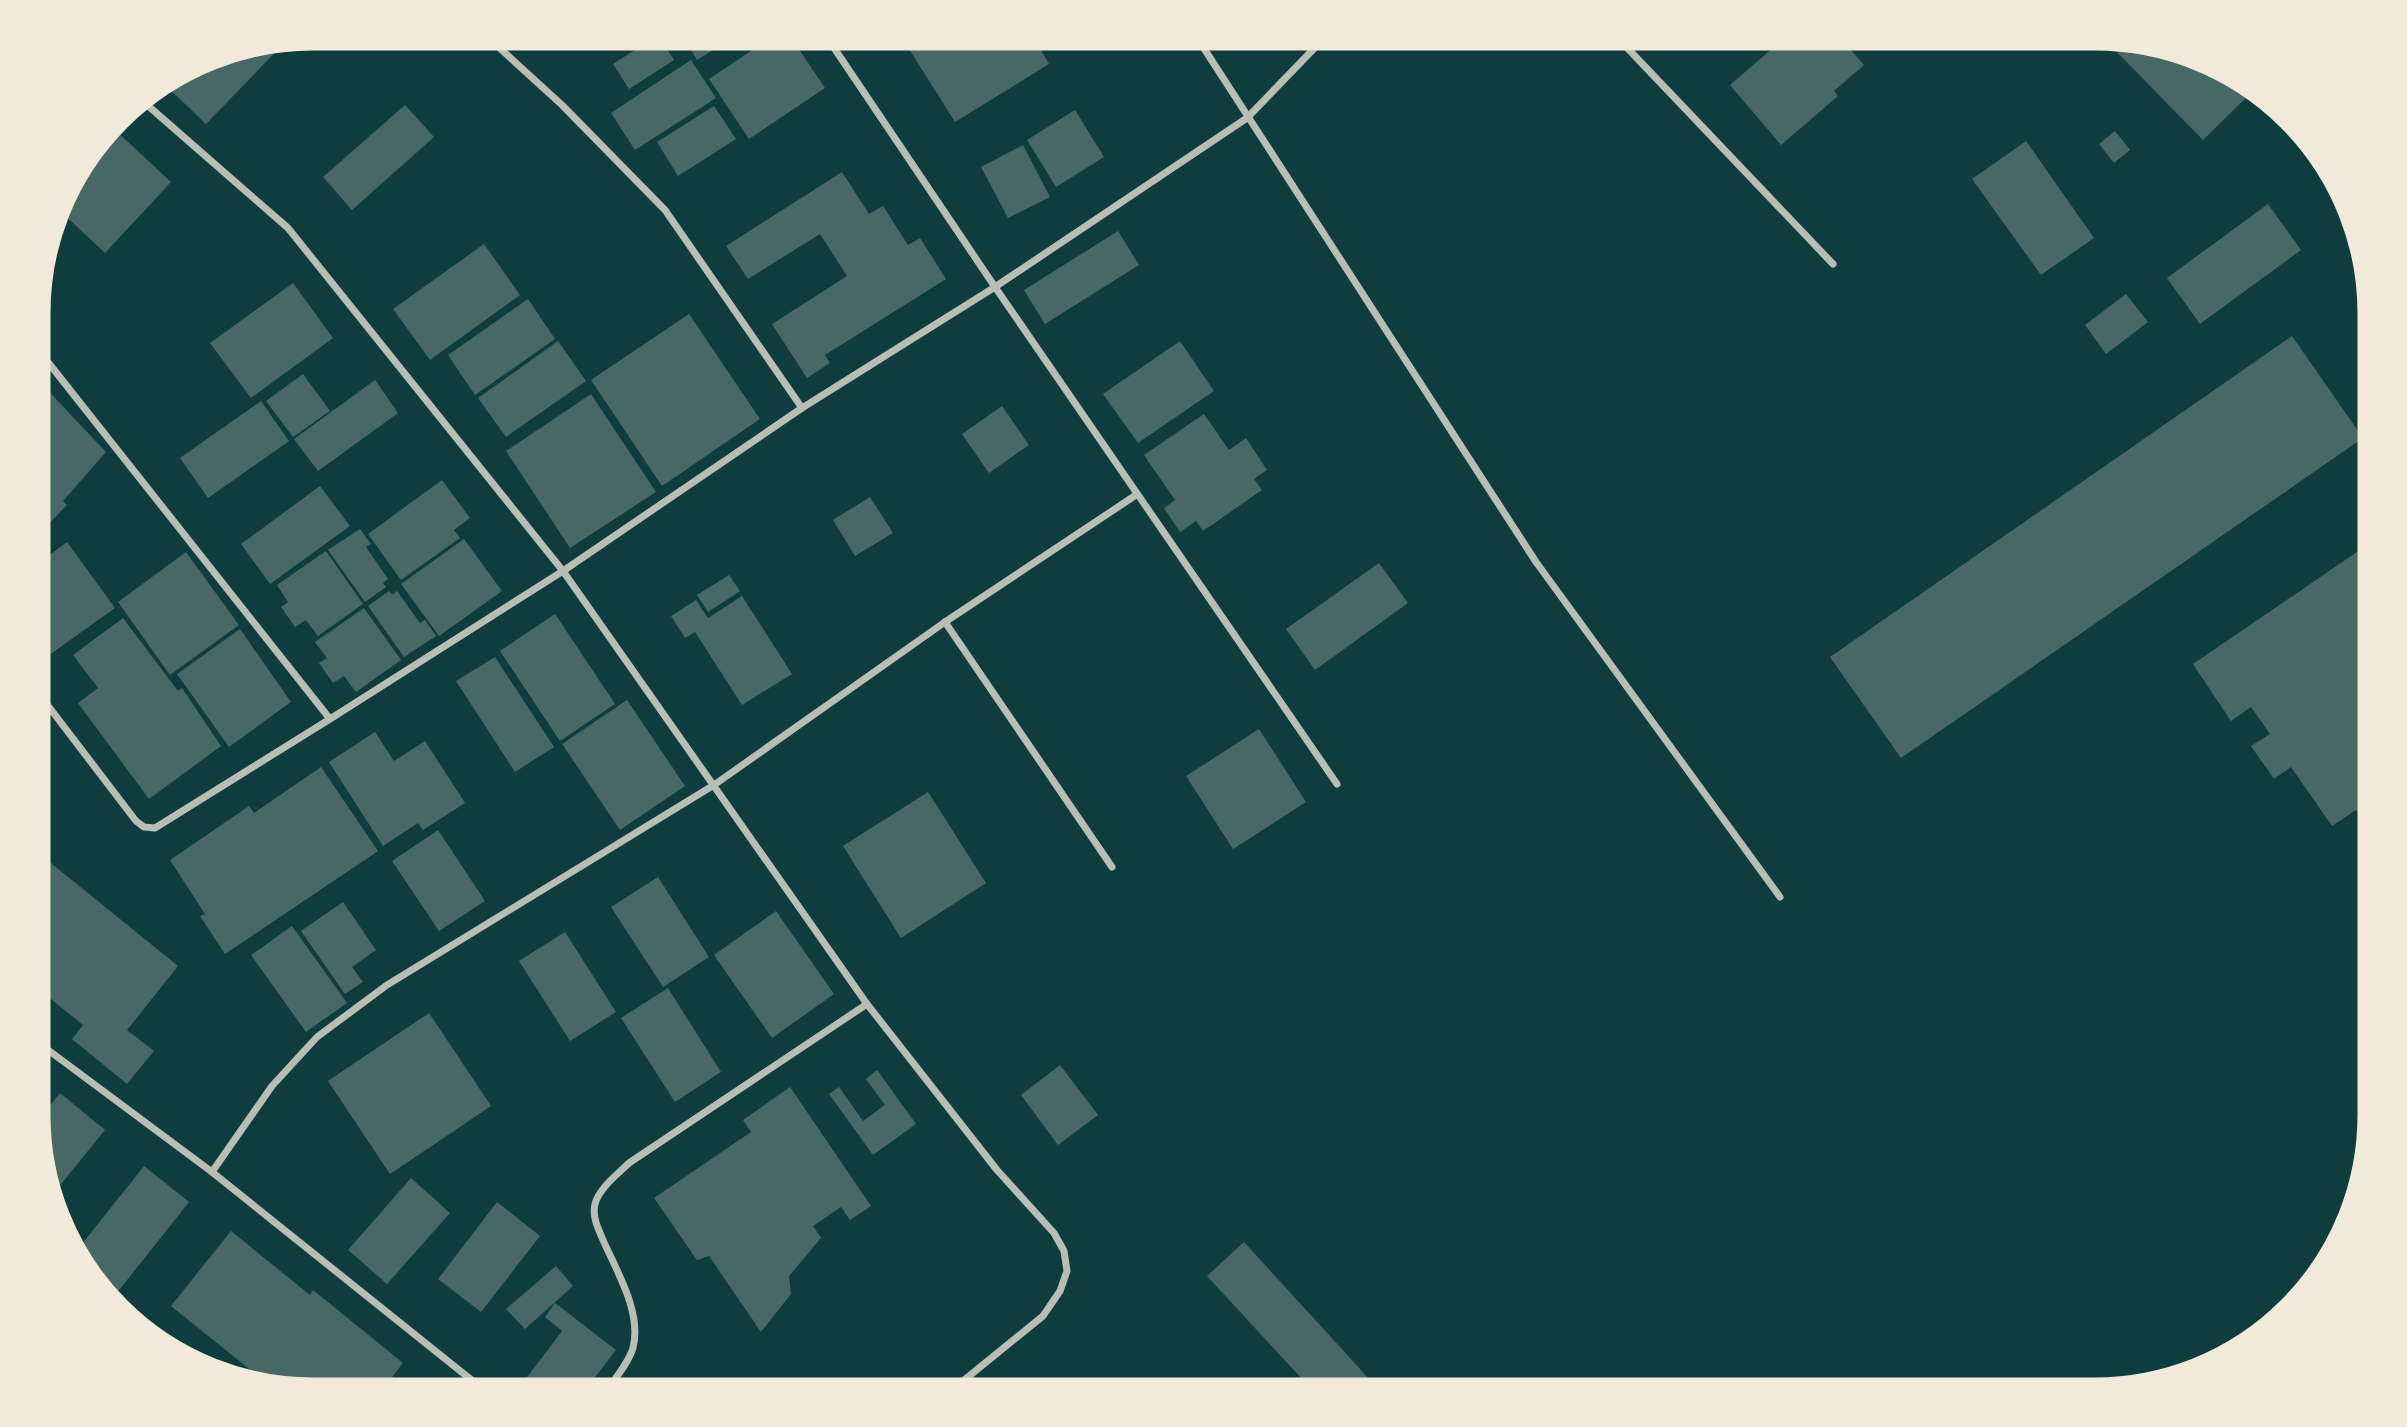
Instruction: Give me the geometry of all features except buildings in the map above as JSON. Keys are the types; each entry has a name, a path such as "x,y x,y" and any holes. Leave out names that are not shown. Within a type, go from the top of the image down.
{"street":[{"path":"497,46 562,105 665,209 802,408"},
{"path":"833,46 1136,495 1337,784"},
{"path":"1203,46 1536,562 1780,897"},
{"path":"46,703 136,821 144,827 155,828 563,571 802,408 995,287 1248,118 1317,46"},
{"path":"1625,46 1833,264"},
{"path":"146,104 288,229 563,571 867,1004 997,1170 1054,1233 1064,1251 1067,1271 1060,1291 1043,1316 962,1382"},
{"path":"46,360 330,719"},
{"path":"212,1172 272,1086 317,1037 387,985 714,785 945,622 1136,495"},
{"path":"945,622 1112,867"},
{"path":"613,1382 633,1348 634,1323 630,1303 594,1220 595,1203 604,1187 629,1163 867,1004"},
{"path":"46,1048 212,1172 472,1382"}]}
